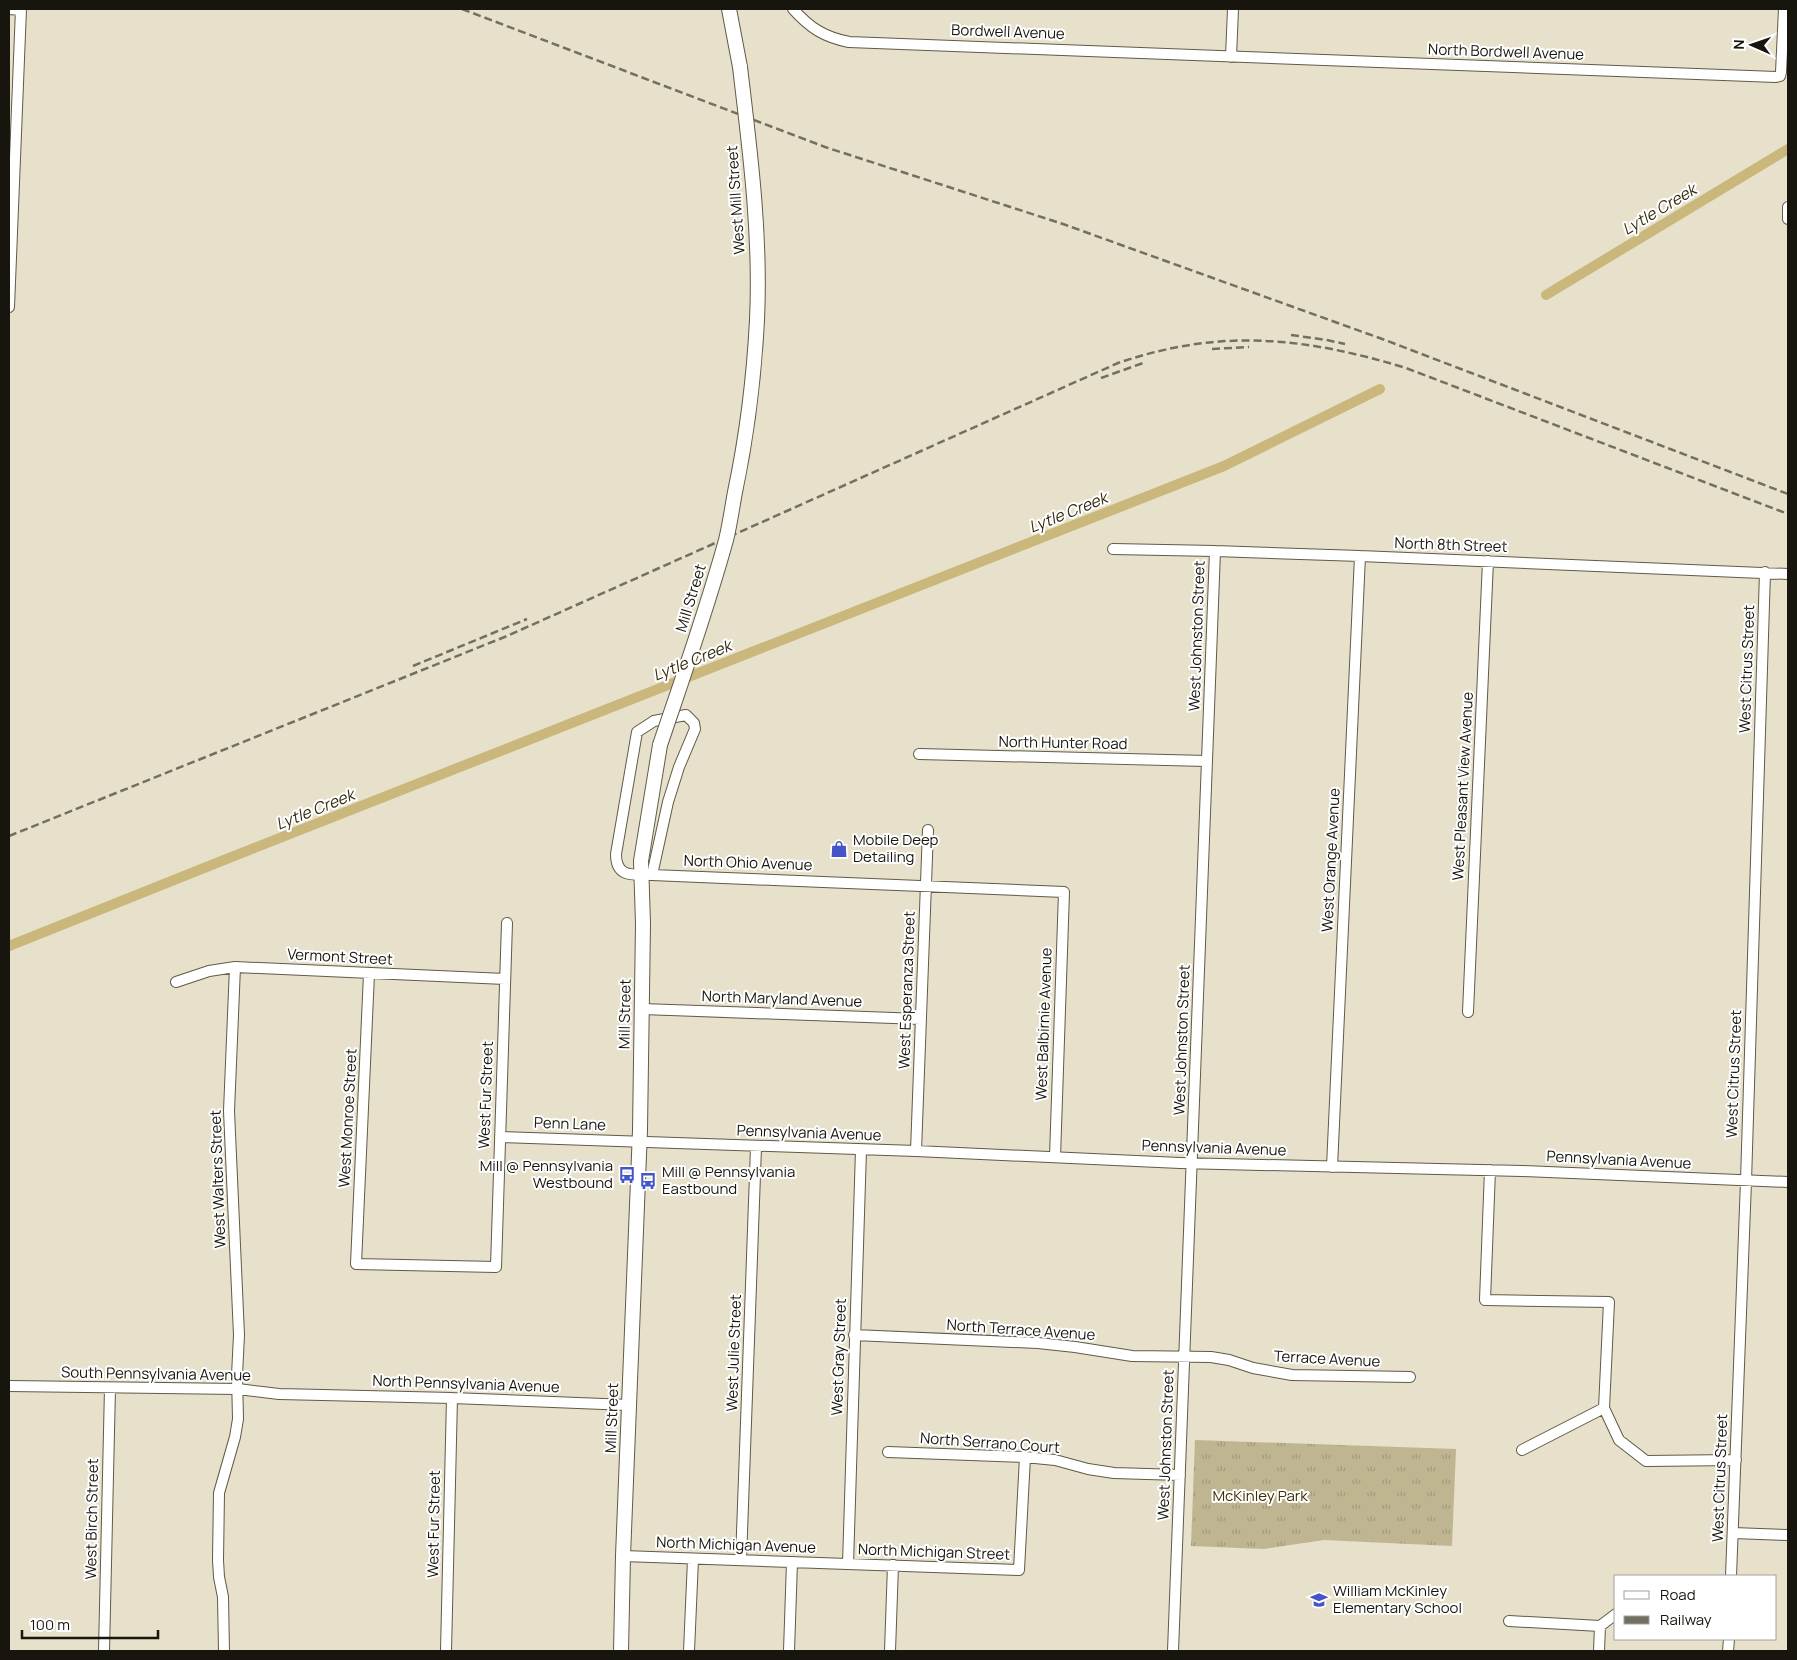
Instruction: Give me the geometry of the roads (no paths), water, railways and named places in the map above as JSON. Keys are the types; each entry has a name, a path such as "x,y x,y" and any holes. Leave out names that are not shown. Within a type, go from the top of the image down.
{"main road":[{"name":"West Mill Street","path":"729,9 740,67 753,178 757,246 757,318 752,391"},
{"name":"Mill Street","path":"622,1651 623,1556 639,1141 643,924 647,874 641,861 660,745 695,643 726,539 744,448 752,391"}],"street":[{"path":"9,9 21,9 9,307"},
{"name":"Bordwell Avenue","path":"794,9 814,30 832,38 849,42 1231,57"},
{"path":"1231,57 1233,9"},
{"name":"North Bordwell Avenue","path":"1231,57 1780,76 1784,9"},
{"path":"1788,207 1788,219"},
{"name":"North 8th Street","path":"1112,549 1360,556 1788,574"},
{"name":"West Johnston Street","path":"1173,1651 1216,551"},
{"name":"West Orange Avenue","path":"1332,1166 1360,556"},
{"name":"West Pleasant View Avenue","path":"1468,1012 1488,561"},
{"name":"West Citrus Street","path":"1731,1575 1746,1181 1765,572"},
{"name":"North Ohio Avenue","path":"647,874 679,766 695,729 694,724 686,715 654,721 637,732 616,860 626,873 632,875 647,874 1064,892"},
{"name":"North Hunter Road","path":"918,754 1207,761"},
{"name":"West Esperanza Street","path":"916,1151 928,830"},
{"name":"West Balbirnie Avenue","path":"1054,1157 1064,892"},
{"name":"West Fur Street","path":"496,1267 507,923"},
{"name":"Vermont Street","path":"176,982 209,971 235,967 505,979"},
{"name":"West Walters Street","path":"224,1651 224,1597 219,1577 218,1560 219,1493 235,1437 238,1419 237,1375 239,1334 229,1120 235,967"},
{"name":"West Monroe Street","path":"370,974 356,1264 496,1267"},
{"name":"North Maryland Avenue","path":"642,1009 921,1019"},
{"name":"Penn Lane","path":"500,1138 639,1141"},
{"name":"Pennsylvania Avenue","path":"639,1141 1192,1163 1490,1170 1788,1182"},
{"name":"West Julie Street","path":"741,1560 756,1147"},
{"name":"West Gray Street","path":"848,1564 860,1150"},
{"path":"1490,1170 1486,1300 1608,1302 1604,1408 1619,1440 1646,1461 1736,1460"},
{"name":"North Terrace Avenue","path":"854,1335 1038,1343 1132,1356 1184,1358"},
{"name":"Terrace Avenue","path":"1184,1358 1211,1357 1229,1360 1252,1368 1292,1375 1410,1377"},
{"name":"South Pennsylvania Avenue","path":"9,1386 238,1389 302,1395"},
{"name":"West Birch Street","path":"104,1651 110,1388"},
{"name":"North Pennsylvania Avenue","path":"302,1395 452,1398 629,1405"},
{"name":"West Fur Street","path":"446,1651 452,1398"},
{"path":"1522,1450 1604,1408"},
{"name":"North Serrano Court","path":"888,1452 1025,1457 1055,1460 1088,1469 1114,1473 1180,1475"},
{"name":"North Michigan Street","path":"848,1564 1019,1570 1025,1457"},
{"path":"1733,1533 1788,1535"},
{"name":"North Michigan Avenue","path":"623,1556 848,1564"},
{"path":"689,1651 694,1558"},
{"path":"789,1651 792,1562"},
{"path":"890,1651 893,1565"},
{"path":"1509,1621 1600,1626 1614,1616"},
{"path":"1599,1651 1600,1626"}],"waterway":[{"name":"Lytle Creek","path":"1546,295 1788,149"},
{"name":"Lytle Creek","path":"9,946 1224,466 1380,389"}],"railway":[{"path":"462,9 825,147 1063,224 1385,340 1788,494"},
{"path":"1291,335 1345,344"},
{"path":"9,836 507,636 1118,363 1155,352 1192,345 1227,341 1262,341 1332,349 1369,357 1406,368 1788,514"},
{"path":"1212,349 1249,347"},
{"path":"1101,378 1146,362"},
{"path":"413,666 527,619"}],"place":[{"name":"Mobile Deep Detailing","path":"839,849"},
{"name":"Mill @ Pennsylvania Westbound","path":"627,1175"},
{"name":"Mill @ Pennsylvania Eastbound","path":"648,1181"},
{"name":"William McKinley Elementary School","path":"1319,1600"}],"park label":[{"name":"McKinley Park","path":"1260,1496"}]}
